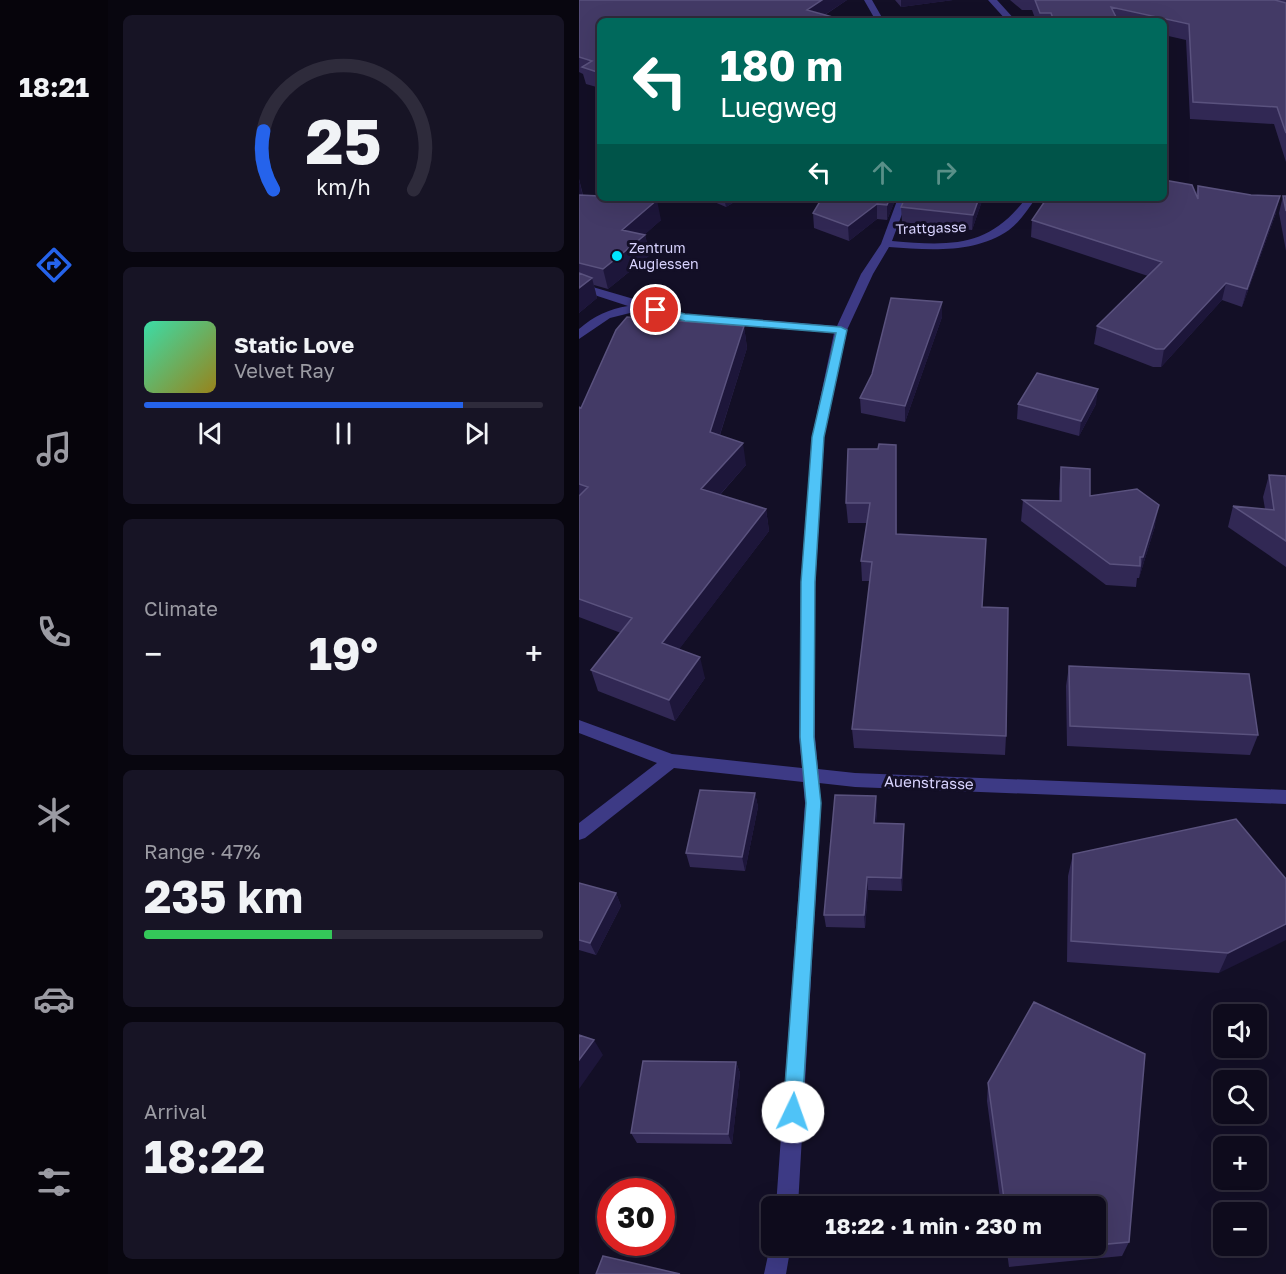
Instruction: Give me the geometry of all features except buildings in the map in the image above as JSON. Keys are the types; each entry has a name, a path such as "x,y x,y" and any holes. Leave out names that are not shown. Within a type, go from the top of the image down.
{"street":[{"path":"868,0 878,18"},
{"path":"992,0 1009,18"},
{"path":"788,1196 813,803 807,737 808,582 818,437 841,330 867,274 886,244 902,201"},
{"name":"Trattgasse","path":"886,244 917,247 974,242 1004,229 1028,201"},
{"path":"579,286 644,307 685,317 841,330"},
{"path":"579,335 602,316 619,309 644,307"},
{"name":"Auenstrasse","path":"579,726 671,761 769,773 867,781 1286,798"},
{"path":"579,833 671,761"},
{"path":"775,1274 778,1256"}],"place":[{"name":"Zentrum Augiessen","path":"617,256"}],"route":[{"path":"656,310 685,317 841,330 818,437 808,582 807,737 813,803 793,1112"}]}
